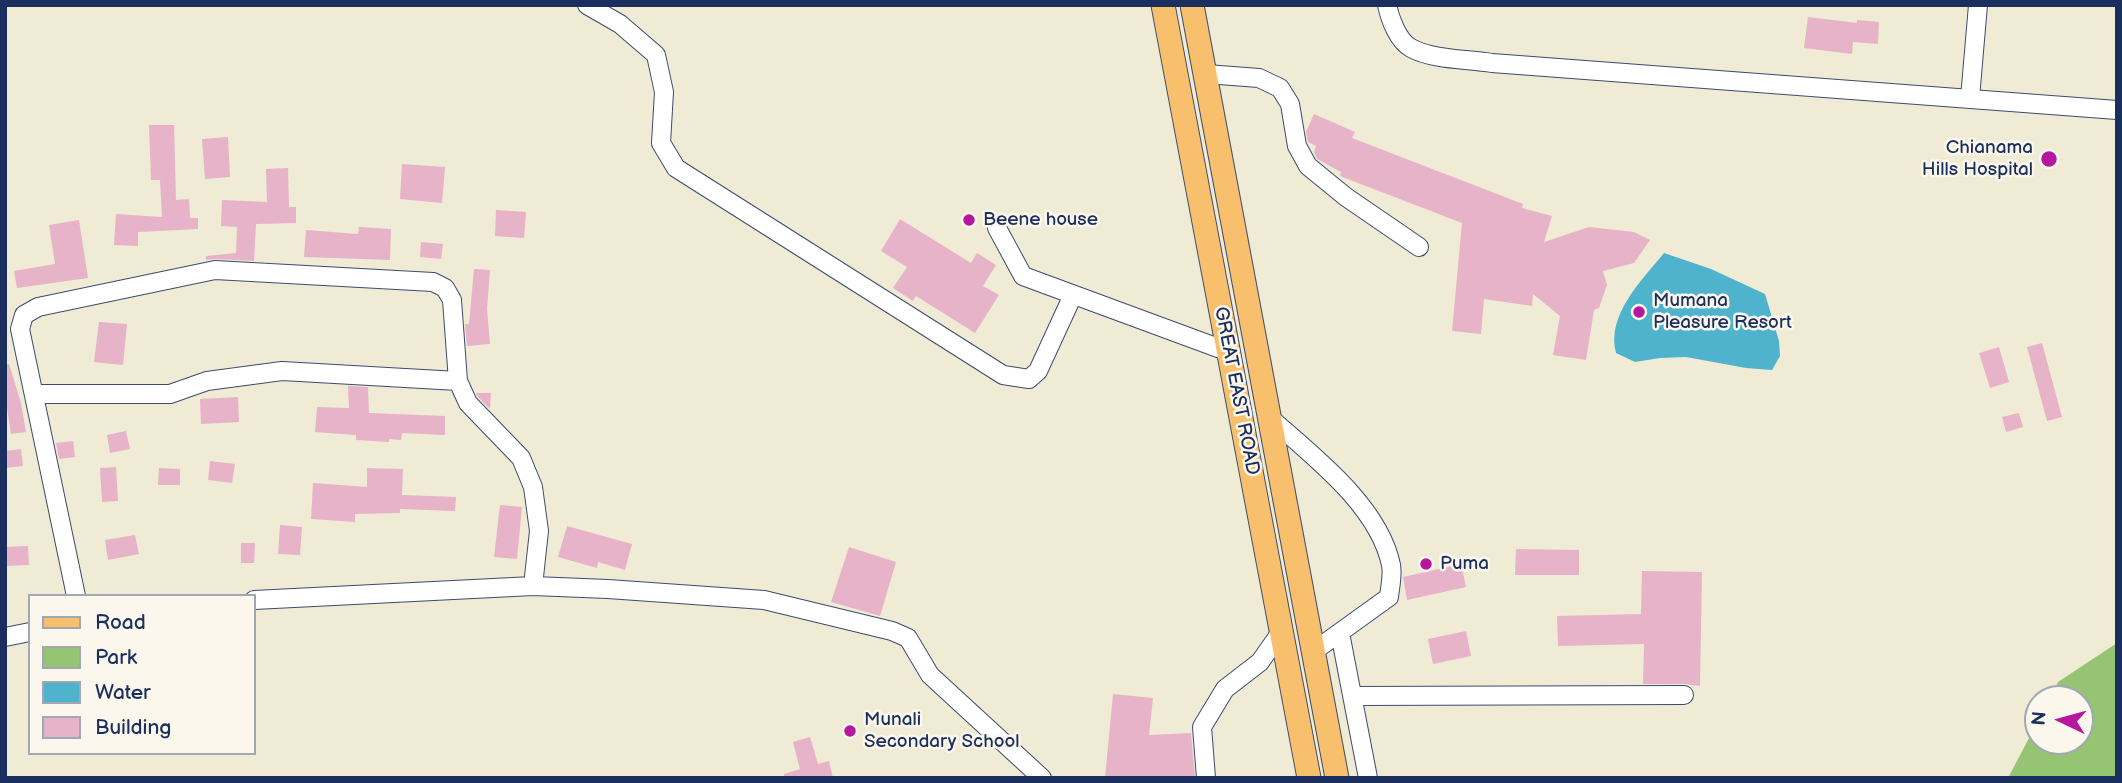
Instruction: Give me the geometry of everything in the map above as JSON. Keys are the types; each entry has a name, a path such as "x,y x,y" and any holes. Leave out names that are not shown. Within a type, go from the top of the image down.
{"main road":[{"name":"GREAT EAST ROAD","path":"1163,5 1309,778"},
{"name":"GREAT EAST ROAD","path":"1192,5 1338,778"}],"street":[{"path":"587,5 620,24 656,55 664,92 661,143 676,168 1003,375 1028,379 1038,372 1073,295"},
{"path":"1387,5 1397,32 1408,47 1428,54 1492,63 2117,110"},
{"path":"1970,98 1978,5"},
{"path":"1206,74 1259,78 1280,88 1290,104 1297,146 1308,166 1346,197 1419,247"},
{"path":"997,228 1023,276 1229,352"},
{"path":"76,594 20,329 24,315 38,307 215,270 433,282 445,288 452,300 458,381 468,403 521,458 533,487 539,531 533,586"},
{"path":"34,394 170,394 207,381 282,371 458,381"},
{"path":"1270,418 1341,480 1381,535 1392,567 1389,597 1314,651"},
{"path":"256,600 533,586 764,600 892,631 908,638 930,675 1042,778"},
{"path":"5,637 28,632"},
{"path":"1206,778 1202,727 1225,690 1261,662 1281,632"},
{"path":"1340,633 1368,778"},
{"path":"1352,696 1684,695"}],"green space":[{"path":"2117,643 2117,778 2008,778 2024,748 2024,755 2094,755 2094,685 2057,685"}],"water":[{"path":"1664,253 1711,269 1765,294 1779,341 1780,356 1772,370 1686,357 1635,362 1616,353 1614,339 1621,312 1637,286"}],"building":[{"path":"1808,17 1857,23 1857,20 1879,22 1878,44 1853,42 1852,54 1804,48"},
{"path":"1314,114 1355,132 1352,138 1523,204 1522,208 1552,216 1544,242 1589,227 1634,232 1650,240 1634,263 1603,271 1607,285 1599,308 1594,310 1586,360 1553,355 1560,316 1533,294 1532,306 1484,299 1481,334 1452,331 1462,223 1340,176 1341,172 1317,159 1314,152 1316,146 1308,142 1306,132"},
{"path":"149,125 174,125 176,200 189,199 190,218 198,218 198,229 138,232 138,246 114,245 116,214 162,217 160,180 151,180"},
{"path":"228,137 230,177 205,179 202,139"},
{"path":"402,164 445,167 442,203 400,199"},
{"path":"288,168 289,207 296,207 296,223 256,224 254,261 206,260 206,256 236,253 237,227 221,226 222,200 267,202 266,169"},
{"path":"496,210 526,212 524,238 495,236"},
{"path":"900,219 971,263 977,253 996,265 983,286 999,295 975,333 916,296 913,301 893,288 907,267 881,251"},
{"path":"79,220 88,278 17,288 14,271 55,264 49,225"},
{"path":"359,227 391,229 390,260 304,257 306,230 358,234"},
{"path":"421,242 443,244 441,259 420,257"},
{"path":"474,269 490,270 487,309 490,344 467,346 465,324 469,324"},
{"path":"99,322 127,324 123,365 94,362"},
{"path":"2042,343 2062,417 2047,421 2027,347"},
{"path":"1999,347 2009,382 1990,388 1979,353"},
{"path":"9,364 21,403 26,432 11,434 5,395 5,365"},
{"path":"348,386 368,387 369,413 445,416 445,435 402,433 401,440 389,439 389,442 356,440 356,435 315,432 317,407 349,408"},
{"path":"476,393 491,393 490,409 478,397"},
{"path":"238,397 239,422 201,424 200,399"},
{"path":"2019,413 2023,427 2006,432 2002,417"},
{"path":"126,431 130,449 110,453 107,435"},
{"path":"73,441 75,457 59,459 56,443"},
{"path":"21,449 23,466 5,468 5,451"},
{"path":"210,461 235,464 232,483 208,480"},
{"path":"116,467 118,501 102,502 100,468"},
{"path":"159,468 180,469 180,485 158,485"},
{"path":"367,468 403,469 402,495 456,497 455,511 400,509 400,513 355,514 355,522 311,519 313,483 367,487"},
{"path":"500,505 522,507 517,559 494,557"},
{"path":"280,525 302,527 300,555 278,554"},
{"path":"567,526 632,544 625,570 598,562 597,568 558,557"},
{"path":"135,535 139,554 108,560 105,540"},
{"path":"241,543 255,543 254,563 241,563"},
{"path":"28,546 29,565 5,566 5,547"},
{"path":"849,547 896,562 880,616 831,602"},
{"path":"1516,549 1579,550 1579,575 1515,575"},
{"path":"1461,564 1466,587 1407,600 1403,577"},
{"path":"1642,571 1702,572 1700,686 1643,684 1644,644 1558,646 1557,616 1641,614"},
{"path":"1466,631 1471,656 1433,664 1428,639"},
{"path":"1113,694 1153,698 1149,735 1191,733 1195,778 1105,778"},
{"path":"810,737 818,764 829,761 833,778 784,778 784,774 800,769 793,742"}],"place":[{"name":"Chianama Hills Hospital","path":"2049,159"},
{"name":"Beene house","path":"969,220"},
{"name":"Mumana Pleasure Resort","path":"1639,312"},
{"name":"Puma","path":"1426,564"},
{"name":"Munali Secondary School","path":"850,731"}]}
